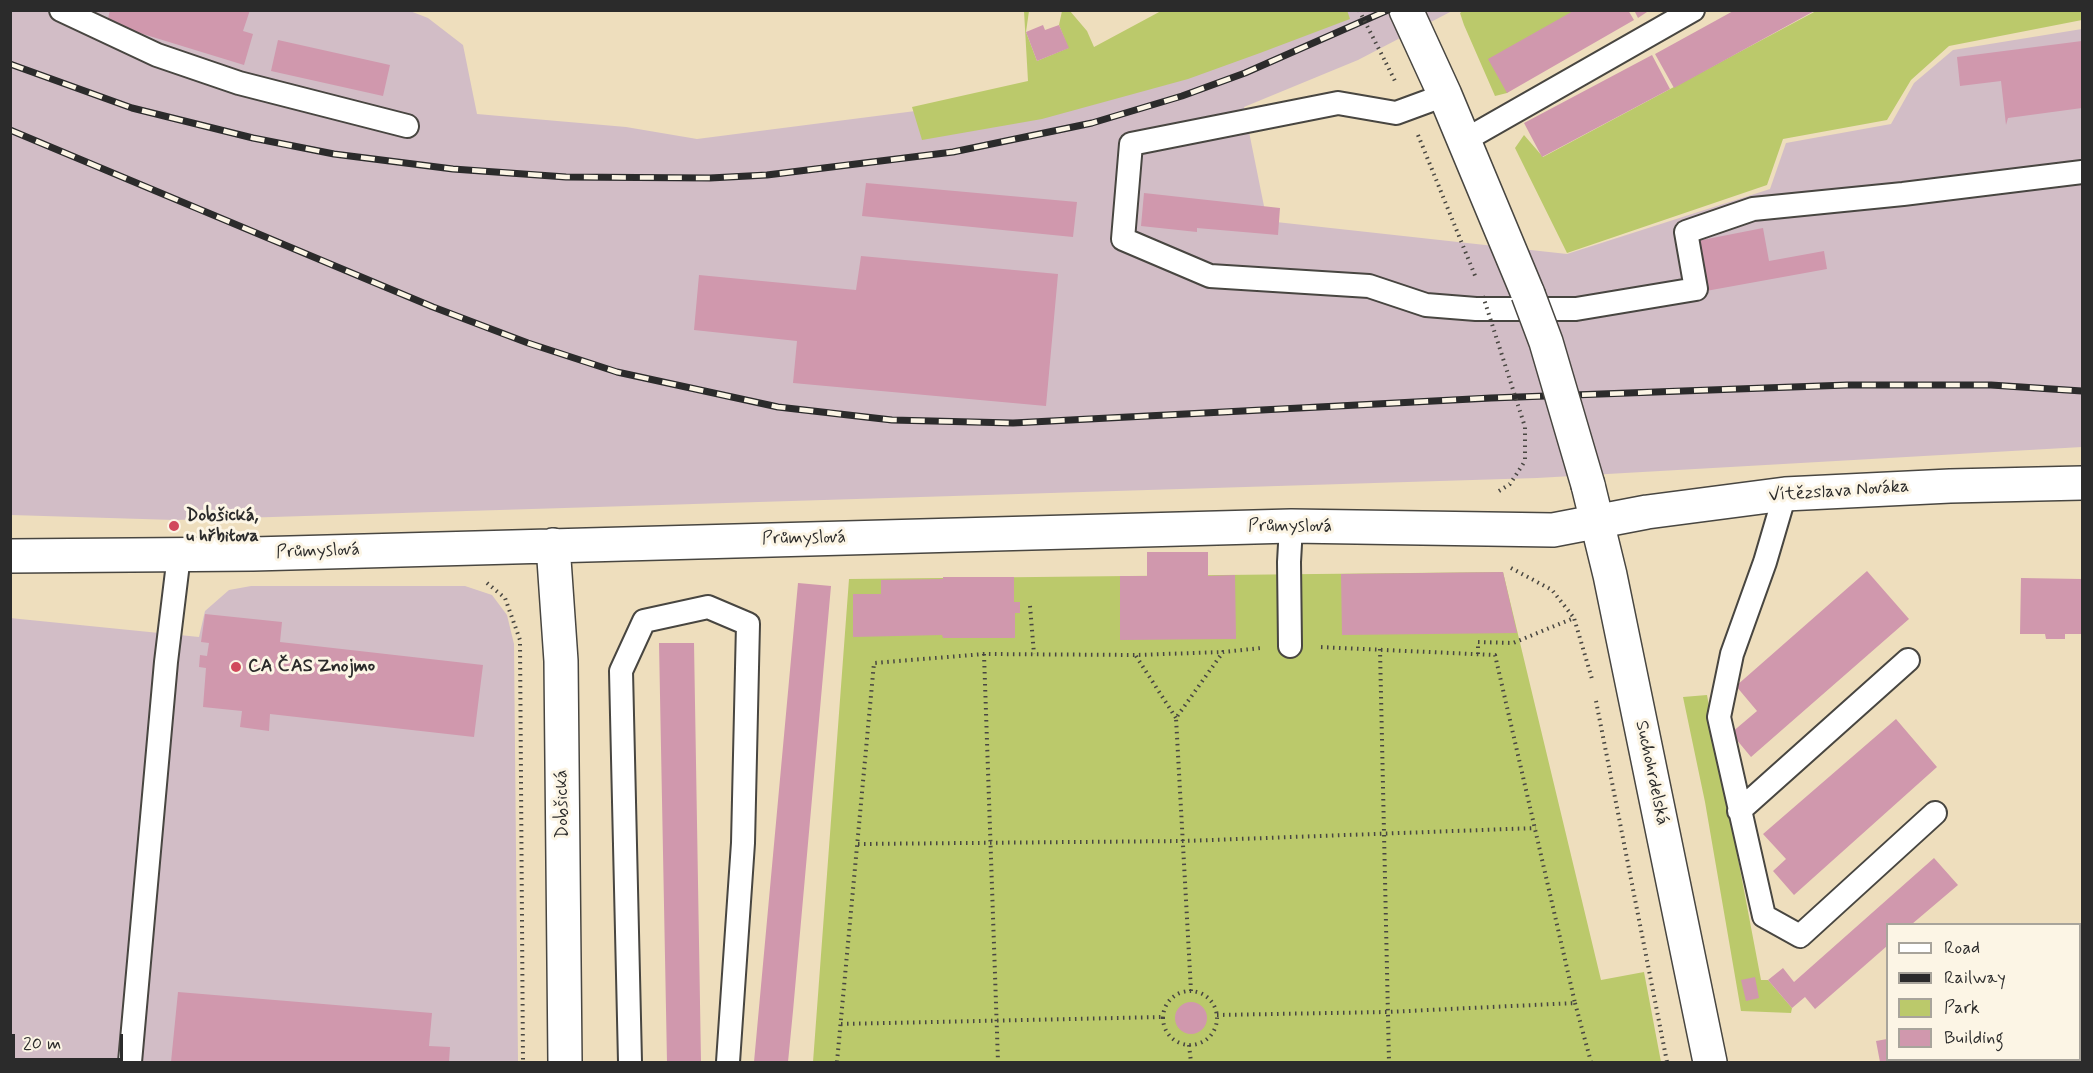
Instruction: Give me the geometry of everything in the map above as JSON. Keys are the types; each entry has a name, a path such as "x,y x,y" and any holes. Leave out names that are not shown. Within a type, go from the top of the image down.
{"street":[{"name":"Suchohrdelská","path":"1406,10 1465,140 1528,294 1566,407 1598,523 1710,1062"},
{"name":"Vítězslava Nováka","path":"1598,523 1647,512 1785,494 1972,485 2082,483"},
{"name":"Průmyslová","path":"10,556 179,555 1292,526 1553,530 1598,523"},
{"name":"Dobšická","path":"553,545 561,661 565,1062"}],"lane":[{"path":"61,10 157,55 239,83 407,126"},
{"path":"1465,140 1693,10"},
{"path":"1445,95 1396,113 1338,103 1131,144 1124,239 1210,276 1369,286 1426,305 1466,309 1576,309 1696,289 1686,232 1753,209 1903,194 2082,172"},
{"path":"1785,494 1765,562 1732,654 1719,717 1764,916 1800,936 1935,813"},
{"path":"1290,645 1289,562 1292,526"},
{"path":"130,1062 166,662 179,555"},
{"path":"630,1062 621,671 644,621 708,607 748,624 743,843 728,1062"},
{"path":"1739,811 1908,660"}],"path":[{"path":"1359,10 1407,108 1483,296 1525,427 1525,461"},
{"path":"1504,568 1515,568 1552,590 1574,618 1592,680"},
{"path":"485,581 505,598 513,615 521,649 523,1062"},
{"path":"1029,606 1034,654"},
{"path":"1478,654 1478,642 1513,643 1574,618"},
{"path":"837,1062 874,663 984,654 1136,655 1223,652 1290,645 1495,655 1575,1003 1591,1062"},
{"path":"1380,649 1389,1062"},
{"path":"1176,718 1223,652"},
{"path":"984,654 998,1062"},
{"path":"1136,655 1176,718 1191,991"},
{"path":"1594,691 1667,1062"},
{"path":"858,844 1184,841 1383,836 1536,828"},
{"path":"1191,991 1208,998 1216,1015 1212,1032 1206,1039 1189,1044 1170,1036 1163,1017 1165,1006 1172,998 1191,991"},
{"path":"1216,1015 1387,1012 1575,1003"},
{"path":"841,1024 995,1018 1163,1017"},
{"path":"1189,1044 1191,1062"}],"shaded area":[{"path":"11,11 410,11 428,18 463,45 477,114 626,127 697,139 1126,84 1331,11 1452,11 1358,60 1244,107 1267,221 1567,254 1770,189 1786,143 1891,124 1914,83 1953,50 2082,29 2082,447 1537,478 175,520 11,515"},
{"path":"251,586 465,586 492,595 507,615 514,644 518,1062 11,1062 10,618 199,637 205,611 229,590"}],"green space":[{"path":"1347,10 1350,19 1188,79 1042,119 922,140 912,107 1028,81 1024,11 1029,11 1026,32 1037,61 1068,48 1059,25 1062,11 1070,11 1087,31 1094,47 1161,11"},
{"path":"1464,10 1575,11 1507,93 1495,96 1464,25 1460,13"},
{"path":"1816,11 2082,11 2082,20 1949,46 1911,80 1887,120 1783,139 1767,185 1567,253 1515,148 1524,135 1543,157"},
{"path":"1503,572 1601,980 1644,972 1661,1062 813,1062 849,579"},
{"path":"1707,695 1761,980 1768,980 1792,1008 1791,1013 1741,1011 1705,802 1683,697"}],"building":[{"path":"110,10 250,10 243,31 253,34 244,65 107,23"},
{"path":"1575,10 1628,10 1634,20 1507,93 1488,59"},
{"path":"1634,10 1650,10 1638,18"},
{"path":"1735,10 1816,10 1674,88 1655,54"},
{"path":"1043,25 1045,30 1059,25 1069,48 1037,61 1026,32"},
{"path":"278,40 390,65 383,96 271,71"},
{"path":"2082,41 2082,108 2008,118 2006,125 2001,81 1960,86 1957,57"},
{"path":"1652,55 1670,89 1542,157 1524,123"},
{"path":"866,183 1077,202 1073,237 862,216"},
{"path":"1144,193 1280,208 1278,235 1197,228 1197,232 1141,226"},
{"path":"1763,228 1769,261 1824,251 1827,269 1706,291 1697,241"},
{"path":"861,256 1058,274 1046,406 793,383 797,341 694,330 699,275 856,290"},
{"path":"1147,552 1208,552 1208,576 1235,575 1236,639 1120,640 1120,576 1147,576"},
{"path":"1867,571 1909,619 1751,757 1731,733 1757,711 1736,686"},
{"path":"1503,572 1517,633 1342,635 1341,574"},
{"path":"943,577 1014,577 1014,602 1020,602 1020,613 1015,613 1015,638 943,638 942,635 853,637 853,594 881,594 881,580 943,579"},
{"path":"2021,578 2082,579 2082,634 2065,634 2065,639 2046,639 2045,634 2020,634"},
{"path":"798,583 831,586 793,1011 788,1062 754,1062"},
{"path":"205,614 282,622 280,642 483,665 474,737 270,714 269,731 240,727 242,711 203,707 206,668 199,667 200,655 207,656 209,643 201,642"},
{"path":"659,643 694,643 701,1062 667,1062"},
{"path":"1896,719 1937,767 1794,895 1773,871 1786,859 1763,834"},
{"path":"1934,858 1958,885 1913,923 1886,923 1886,947 1815,1009 1805,997 1792,1008 1768,980 1783,968 1794,982"},
{"path":"1755,977 1759,998 1746,1001 1741,980"},
{"path":"178,992 432,1013 429,1046 450,1047 449,1062 171,1062"},
{"path":"1191,1002 1202,1007 1207,1018 1202,1029 1191,1034 1180,1029 1175,1018 1180,1007"},
{"path":"1886,1039 1886,1061 1937,1062 1880,1062 1876,1041"}],"railway":[{"path":"10,64 132,108 253,138 334,154 453,169 566,177 710,178 767,175 953,152 1092,123 1182,96 1245,73 1388,10"},
{"path":"10,130 433,307 528,343 617,372 778,407 892,420 1013,423 1491,398 1847,385 1991,385 2082,391"}],"place":[{"name":"Dobšická, u hřbitova","path":"174,526"},
{"name":"CA ČAS Znojmo","path":"236,667"}]}
